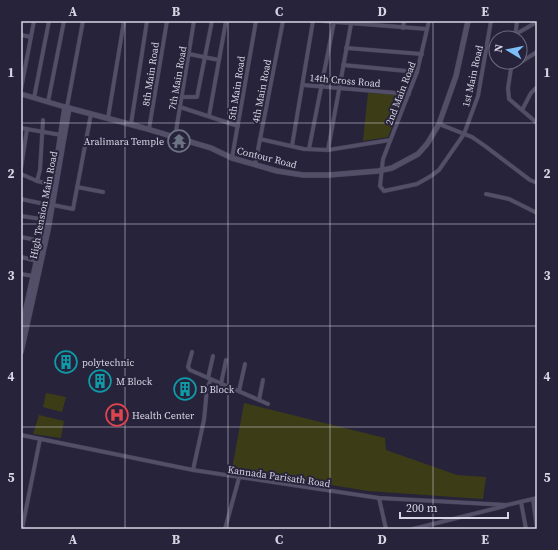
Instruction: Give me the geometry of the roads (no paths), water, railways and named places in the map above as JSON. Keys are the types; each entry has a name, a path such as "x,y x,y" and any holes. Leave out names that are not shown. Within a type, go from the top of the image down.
{"main road":[{"name":"Contour Road","path":"67,107 149,129 211,148 232,158 256,165 303,175 329,175 392,168 418,154 427,144 439,124 456,76 468,21"},
{"path":"55,185 61,135 67,107"},
{"name":"High Tension Main Road","path":"21,352 55,185 67,107"},
{"path":"21,331 41,241 48,220"}],"street":[{"path":"21,89 23,70 34,21"},
{"path":"34,98 49,21"},
{"path":"48,102 64,21"},
{"path":"67,107 83,21"},
{"path":"108,118 124,21"},
{"path":"131,124 147,21"},
{"name":"8th Main Road","path":"149,129 167,21"},
{"name":"7th Main Road","path":"175,137 194,21"},
{"path":"182,97 197,98 212,21"},
{"path":"209,116 226,21"},
{"name":"5th Main Road","path":"232,158 256,21"},
{"name":"4th Main Road","path":"256,165 283,21"},
{"path":"292,146 313,21"},
{"path":"323,21 427,29"},
{"path":"378,26 379,21"},
{"path":"403,28 404,21"},
{"name":"2nd Main Road","path":"381,170 383,159 417,72 429,21"},
{"name":"1st Main Road","path":"381,170 380,186 384,191 417,184 439,170 464,134 478,96 491,21"},
{"path":"309,149 334,22"},
{"path":"525,30 537,22"},
{"path":"328,150 351,24"},
{"path":"21,35 31,37"},
{"path":"346,48 422,54"},
{"path":"528,58 537,52"},
{"path":"189,54 219,60"},
{"path":"343,65 417,72"},
{"path":"511,70 508,88 509,99 537,123"},
{"name":"14th Cross Road","path":"303,84 409,94"},
{"path":"522,110 531,93 537,87"},
{"name":"Contour Road","path":"21,94 67,107"},
{"path":"180,107 238,126"},
{"path":"21,199 73,209 91,114"},
{"path":"37,181 40,170 43,120"},
{"path":"439,124 464,134 486,146 530,180 537,183"},
{"path":"21,128 61,135"},
{"path":"21,168 27,129"},
{"path":"260,140 309,149 328,150 390,140"},
{"path":"21,174 37,181 55,185"},
{"path":"77,188 103,192"},
{"path":"486,194 509,199 537,213"},
{"path":"21,216 48,220"},
{"path":"21,237 41,241"},
{"path":"21,257 37,261"},
{"path":"21,274 33,276"},
{"path":"192,352 188,368 268,404"},
{"path":"193,470 207,406 207,389 213,356"},
{"path":"222,384 226,360"},
{"path":"239,391 245,364"},
{"path":"259,400 263,380"},
{"name":"Kannada Parisath Road","path":"21,435 193,470 379,498 508,505 535,499"},
{"path":"22,529 40,439"},
{"path":"225,529 239,478"},
{"path":"379,498 386,529"},
{"path":"535,499 537,529"},
{"path":"521,502 526,529"},
{"path":"413,529 508,505"}],"place":[{"name":"Aralimara Temple","path":"179,141"},
{"name":"polytechnic","path":"66,362"},
{"name":"M Block","path":"100,381"},
{"name":"D Block","path":"185,389"},
{"name":"Health Center","path":"117,415"}]}
